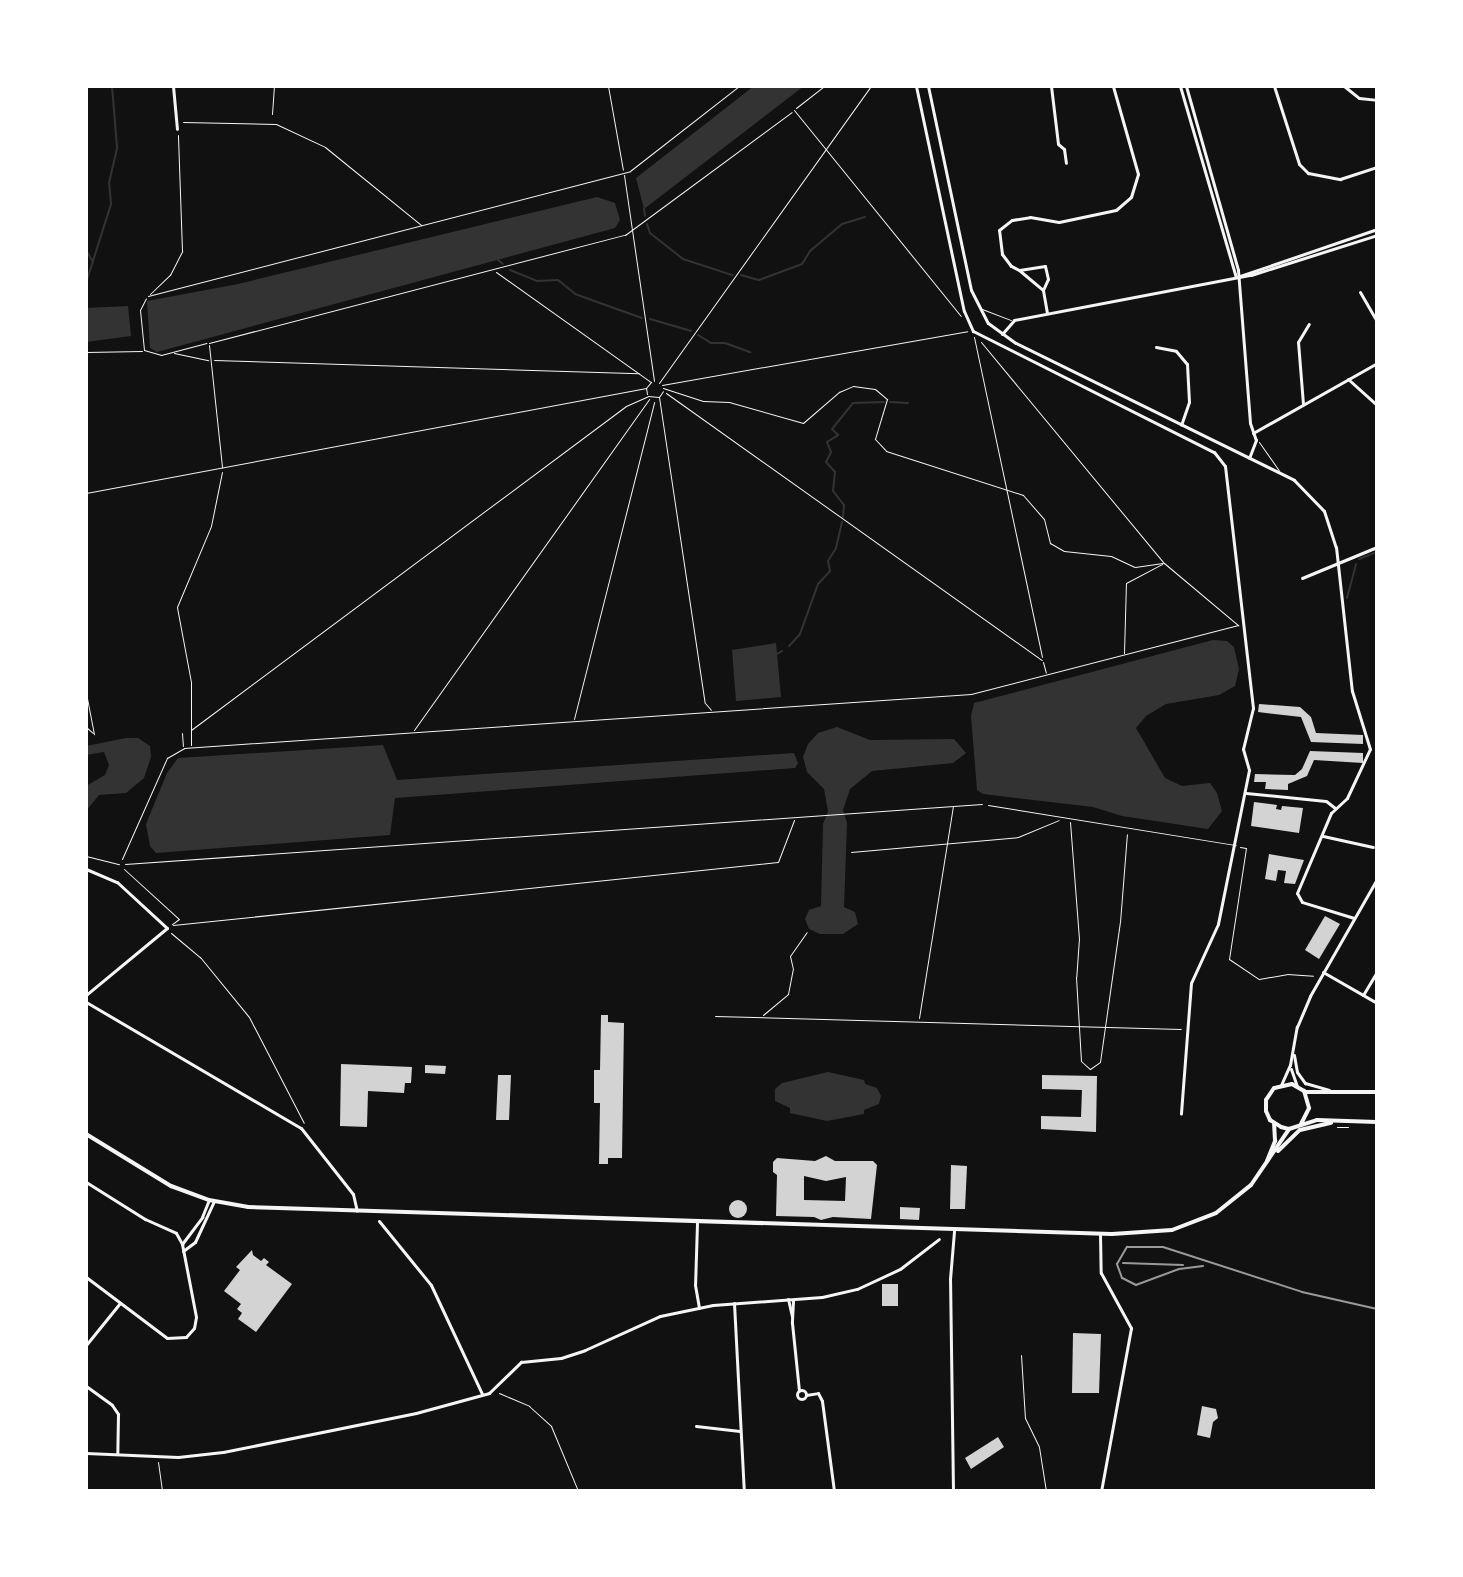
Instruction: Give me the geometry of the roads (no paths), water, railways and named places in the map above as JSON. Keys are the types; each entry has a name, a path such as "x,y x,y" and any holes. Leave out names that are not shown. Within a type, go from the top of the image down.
{"main road":[{"path":"1263,1170 1275,1141 1274,1124 1266,1111 1266,1100 1271,1091 1281,1085 1297,1086 1304,1091 1377,1092"},
{"path":"1301,1124 1309,1108 1304,1091"},
{"path":"86,1134 171,1186 212,1201 273,1209 954,1231 1150,1234 1194,1224 1230,1204 1300,1130 1344,1121"},
{"path":"1274,1156 1289,1129 1301,1124 1377,1122"},
{"path":"1274,1124 1289,1129"}],"street":[{"path":"173,86 177,129"},
{"path":"916,86 964,311 973,331 1220,458 1228,486 1241,624 1253,708 1244,740 1249,770 1218,924 1191,983 1181,1114"},
{"path":"928,86 971,290 979,308 1002,334 1280,473 1307,490 1324,511 1332,530 1351,681 1370,749 1345,801 1335,808 1298,891 1299,899 1354,918"},
{"path":"1051,86 1058,144 1064,149 1066,163"},
{"path":"1043,290 1002,254 1001,226 1030,217 1059,222 1116,210 1135,190 1138,174 1113,86"},
{"path":"1180,86 1236,277 1256,440 1249,458"},
{"path":"1186,86 1238,270 1236,277"},
{"path":"1274,86 1299,164 1308,173 1340,179 1377,167"},
{"path":"1344,86 1359,98 1377,100"},
{"path":"1236,277 1377,229"},
{"path":"1002,334 1014,320 1236,277 1377,235"},
{"path":"1019,270 1045,266 1048,279 1043,290 1047,313"},
{"path":"1360,292 1377,322"},
{"path":"1303,404 1298,342 1309,324"},
{"path":"1156,347 1176,351 1187,364 1189,402 1181,425"},
{"path":"1253,433 1377,363"},
{"path":"1348,379 1377,405"},
{"path":"1302,578 1377,547"},
{"path":"1370,749 1377,750"},
{"path":"1246,793 1326,801 1335,808"},
{"path":"1323,836 1375,845 1377,853"},
{"path":"86,869 114,880 169,927 86,995"},
{"path":"1281,1085 1290,1065 1300,1017 1377,879"},
{"path":"1323,972 1377,1003"},
{"path":"1363,995 1377,972"},
{"path":"86,1002 301,1128 353,1194 357,1211"},
{"path":"1292,1052 1297,1072 1305,1083 1344,1092"},
{"path":"1290,1065 1297,1086"},
{"path":"86,1182 145,1219 172,1229 182,1244 196,1317 194,1328 186,1337 167,1338 86,1277"},
{"path":"182,1244 212,1201"},
{"path":"183,1251 195,1242 212,1201"},
{"path":"379,1221 431,1285 482,1394"},
{"path":"697,1223 695,1285 699,1308"},
{"path":"953,1491 950,1279 954,1231"},
{"path":"1101,1234 1101,1273 1131,1328 1101,1491"},
{"path":"86,1453 157,1456 223,1452 416,1413 495,1390 521,1362 561,1358 660,1316 734,1303 833,1295 870,1285 900,1269 939,1239"},
{"path":"791,1299 800,1399 818,1393 822,1401 834,1491"},
{"path":"86,1345 120,1303"},
{"path":"734,1303 744,1491"},
{"path":"86,1386 112,1405 118,1414 117,1453"},
{"path":"696,1426 740,1431"}],"lane":[{"path":"979,308 1014,320"},
{"path":"1256,440 1280,473"},
{"path":"988,805 1236,845"},
{"path":"86,856 119,864"}],"waterway":[{"path":"86,283 111,204 109,183 117,147 112,86"},
{"path":"644,209 645,216"},
{"path":"741,275 759,280 802,264 810,251 842,224 865,217"},
{"path":"647,224 650,233 683,259 732,275"},
{"path":"86,250 93,262"},
{"path":"498,260 503,264"},
{"path":"510,270 537,281 558,280 575,294 642,318"},
{"path":"650,319 691,331"},
{"path":"698,335 711,343 725,343 750,352"},
{"path":"843,517 844,505 833,491 835,472 826,462 831,452 827,442 838,435 832,429 853,403 884,402"},
{"path":"890,402 908,403"},
{"path":"789,646 800,634 818,584 830,571 828,561 836,548 842,522"},
{"path":"1359,559 1377,552"},
{"path":"1347,598 1356,564"},
{"path":"777,654 782,651"}],"tram line":[{"path":"1203,1266 1179,1269 1136,1285 1122,1278 1117,1264 1127,1247 1163,1247 1302,1292 1377,1309"},
{"path":"1123,1263 1183,1265"}]}
